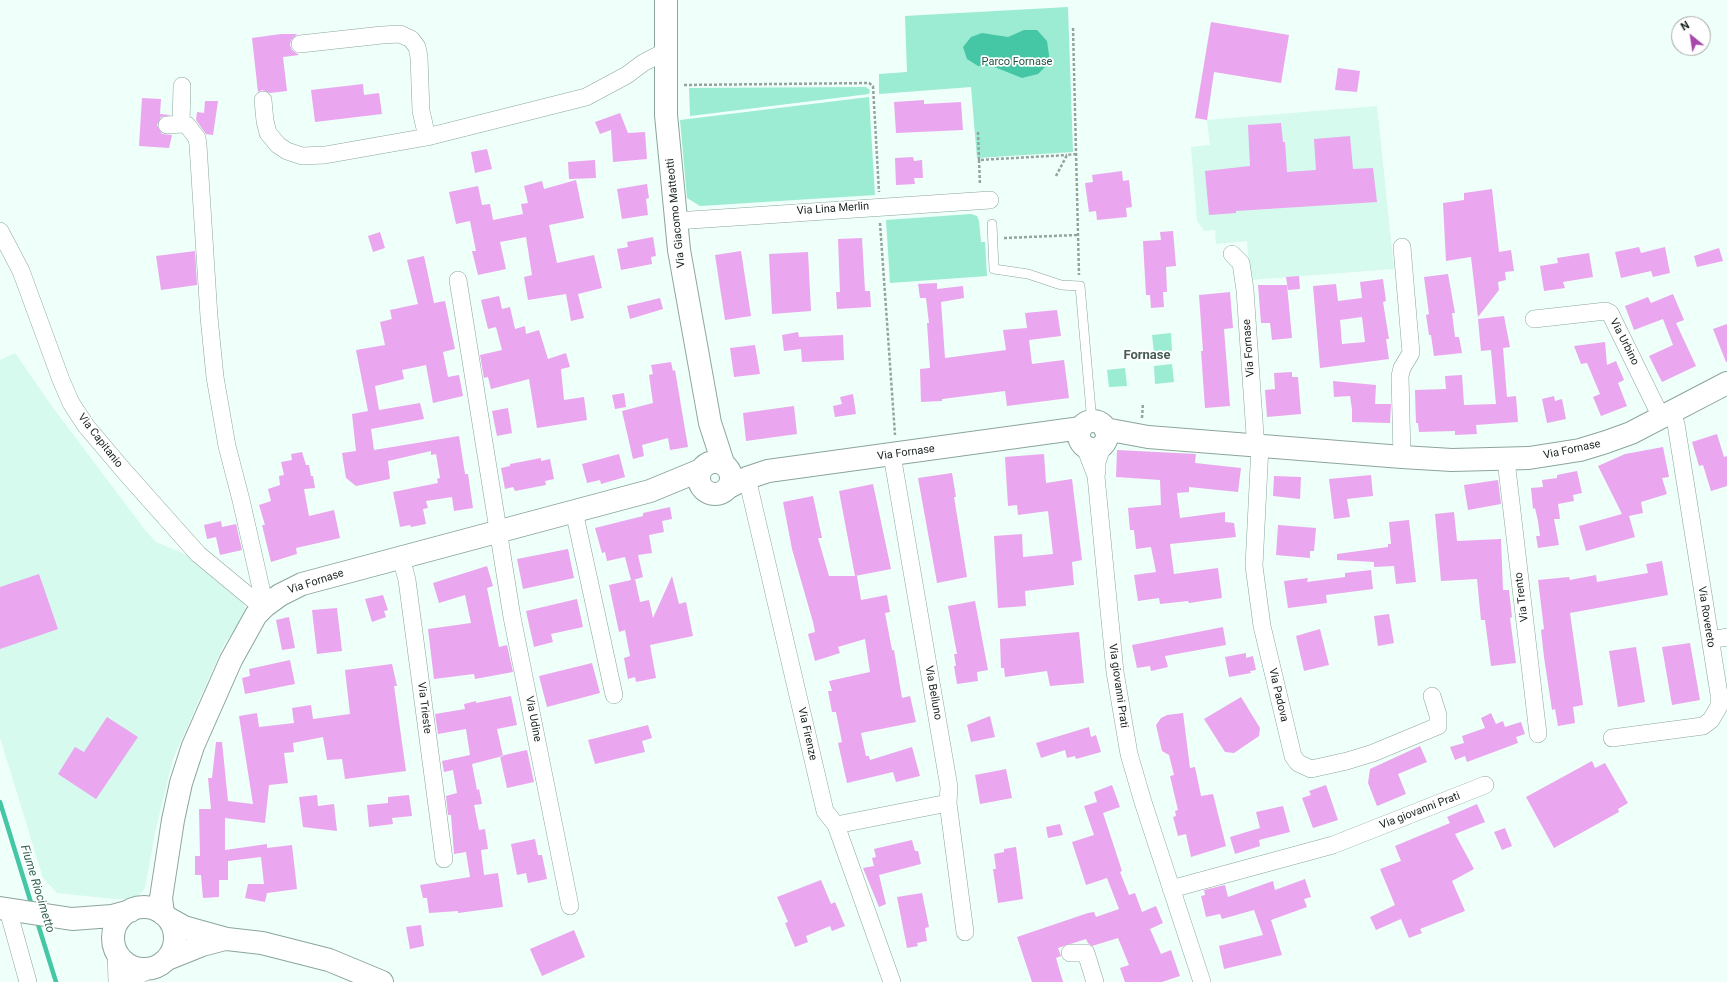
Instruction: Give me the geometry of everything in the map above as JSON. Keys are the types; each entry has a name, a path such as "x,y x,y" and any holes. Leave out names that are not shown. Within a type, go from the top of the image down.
{"street":[{"name":"Via Giacomo Matteotti","path":"666,0 666,115 679,250 710,423 708,455 719,475"},
{"path":"300,44 400,34 411,39 417,47 419,57 421,111 427,137"},
{"path":"263,100 268,133 278,145 287,151 302,156 325,155 427,137 586,97 627,75 643,63 666,51"},
{"path":"182,86 174,124 187,125 193,132 198,145 209,317 215,377 227,446 265,606"},
{"name":"Via Lina Merlin","path":"676,221 990,200"},
{"name":"Via Capitanio","path":"0,231 21,271 61,380 71,403 86,426 198,554 256,602 265,606"},
{"path":"1402,247 1411,353 1402,368 1400,376 1402,457"},
{"name":"Via Fornase","path":"1232,254 1241,263 1245,290 1257,446"},
{"name":"Via Udine","path":"458,280 512,617 570,906"},
{"name":"Via Urbino","path":"1534,319 1606,311 1610,313 1666,415"},
{"name":"Via Fornase","path":"166,916 161,898 181,783 193,746 231,660 256,615 280,594 302,584 650,491 719,475 768,471 1044,434 1093,436 1145,428 1257,446 1452,460 1506,460 1548,456 1580,450 1631,432 1727,383"},
{"name":"Via Rovereto","path":"1612,738 1703,726 1711,720 1719,706 1676,424 1666,415"},
{"name":"Via giovanni Prati","path":"1093,436 1115,672 1124,724 1142,802 1170,890 1202,982"},
{"name":"Via Padova","path":"1257,446 1254,566 1262,626 1290,747 1295,760 1311,769 1347,761 1438,726 1438,715 1432,696"},
{"name":"Via Belluno","path":"894,455 949,787 948,803 965,932"},
{"name":"Via Trento","path":"1506,460 1538,734"},
{"name":"Via Firenze","path":"719,475 825,811 836,825 892,982"},
{"path":"574,511 614,695"},
{"name":"Via Trieste","path":"401,557 407,580 444,859"},
{"path":"1710,640 1727,637"},
{"name":"Via giovanni Prati","path":"1170,890 1333,845 1485,785"},
{"path":"836,825 948,803"},
{"name":"Via Fornase","path":"133,910 150,896 165,873"},
{"path":"72,919 112,916 133,910 153,909 184,927 227,939 262,944 329,960 382,982"},
{"path":"28,982 11,910 72,919 103,933 115,946 120,957 130,965 142,969 158,964 202,945 227,939"},
{"path":"118,982 115,929 118,922 133,910"},
{"path":"128,982 158,964 174,948 174,929 166,916"},
{"path":"1070,953 1086,953 1094,982"}],"lane":[{"path":"992,224 994,269 1028,274 1061,285 1080,286 1093,436"}],"path":[{"path":"1073,28 1077,154 1077,235 1080,286"},
{"path":"677,85 869,83 873,86 879,198"},
{"path":"978,132 979,160 1077,154"},
{"path":"1056,176 1067,155"},
{"path":"880,216 894,455"},
{"path":"1142,403 1145,428"}],"shaded area":[{"path":"1024,30 1037,30 1047,41 1050,62 1038,74 1022,78 992,66 978,66 967,59 963,47 971,37 982,33 1008,37"},
{"path":"1377,106 1394,269 1250,280 1247,241 1216,244 1215,230 1204,231 1197,221 1191,147 1210,145 1207,120"},
{"path":"15,353 51,405 145,530 156,542 192,557 242,599 247,612 223,646 173,759 155,833 145,888 136,899 115,899 57,893 43,878 0,738 0,360"}],"green space":[{"name":"Parco Fornase","path":"1068,7 1073,152 977,158 971,87 879,94 879,74 907,72 905,16"},
{"path":"866,87 870,90 869,94 690,116 689,88"},
{"path":"869,97 875,195 700,206 687,198 680,120"},
{"path":"971,214 977,216 979,221 981,242 985,242 987,276 890,283 886,220"},
{"path":"1171,333 1172,351 1154,353 1152,335"},
{"path":"1172,364 1174,382 1155,384 1154,366"},
{"path":"1125,368 1127,386 1109,387 1107,370"}],"building":[{"path":"1211,22 1289,35 1281,83 1214,72 1207,120 1195,118"},
{"path":"281,34 297,34 291,40 290,45 292,50 299,55 283,57 287,91 270,93 262,90 258,92 252,38"},
{"path":"1338,68 1360,71 1357,92 1335,90"},
{"path":"363,84 364,95 379,93 382,114 315,122 311,90"},
{"path":"142,98 161,99 160,114 171,115 161,117 157,125 162,134 172,135 169,148 139,146"},
{"path":"924,100 924,104 961,102 963,130 896,133 894,102"},
{"path":"205,101 218,101 213,135 206,134 196,120 197,112 204,113"},
{"path":"620,113 628,133 645,132 647,159 613,162 611,130 600,134 595,122"},
{"path":"1281,123 1283,142 1285,142 1287,172 1316,170 1314,139 1350,136 1353,169 1373,168 1377,202 1236,211 1236,213 1209,215 1205,171 1250,166 1248,125"},
{"path":"487,149 492,169 475,173 471,152"},
{"path":"913,157 914,161 922,160 923,178 914,178 915,184 896,185 895,158"},
{"path":"595,160 596,178 569,179 568,162"},
{"path":"1122,171 1123,181 1129,180 1132,207 1126,208 1127,217 1097,220 1096,211 1089,212 1085,183 1093,182 1092,175"},
{"path":"576,180 584,218 549,225 557,263 594,255 602,288 578,294 584,318 571,321 566,294 528,300 524,277 532,275 526,237 500,242 506,269 478,275 472,251 476,251 470,221 456,224 449,192 478,186 482,205 490,204 493,220 523,214 521,204 528,203 524,186 542,181 544,189"},
{"path":"647,184 649,198 646,199 648,215 622,219 617,189"},
{"path":"1492,189 1499,252 1511,250 1514,271 1505,272 1506,280 1498,282 1499,290 1478,317 1471,257 1446,261 1443,203 1464,200 1464,193"},
{"path":"1173,231 1176,266 1166,267 1167,292 1163,292 1164,307 1151,308 1150,295 1146,295 1143,241 1161,240 1160,232"},
{"path":"380,232 385,248 373,252 368,236"},
{"path":"653,237 656,256 651,257 652,264 621,270 617,249 628,247 627,242"},
{"path":"862,238 865,291 870,291 871,307 837,309 836,292 840,292 838,239"},
{"path":"1639,247 1641,253 1665,247 1670,273 1653,277 1651,271 1621,278 1615,252"},
{"path":"1719,248 1723,261 1697,267 1694,256"},
{"path":"195,251 197,285 161,290 156,256"},
{"path":"741,251 751,316 725,320 715,255"},
{"path":"808,252 811,311 772,314 769,254"},
{"path":"1589,253 1593,277 1563,282 1565,288 1544,291 1540,266 1558,263 1557,258"},
{"path":"424,256 434,303 445,301 455,349 443,352 448,377 459,375 463,396 433,403 426,365 402,370 404,379 375,386 379,410 420,403 424,419 371,429 374,450 459,436 465,474 468,474 473,508 454,511 452,497 426,501 428,508 423,509 426,524 411,527 410,525 400,527 393,492 438,483 437,479 440,478 436,454 431,455 431,451 388,461 390,479 356,486 346,478 342,453 356,451 352,414 368,411 356,350 385,345 380,322 392,319 390,310 418,304 407,260"},
{"path":"1448,274 1455,313 1452,313 1455,337 1459,337 1462,353 1434,356 1426,315 1429,314 1424,277"},
{"path":"1299,276 1300,289 1288,290 1286,277"},
{"path":"1383,279 1386,301 1383,302 1389,339 1386,339 1389,359 1320,368 1313,286 1336,284 1338,301 1362,298 1360,282","holes":["1362,317 1365,342 1342,344 1340,320"]},
{"path":"937,283 937,289 963,286 964,298 941,302 945,358 1006,350 1003,330 1027,328 1025,313 1057,310 1061,336 1029,340 1032,364 1064,360 1069,398 1007,406 1005,391 942,399 942,401 921,402 920,369 930,368 927,323 929,323 926,298 920,298 918,284"},
{"path":"1258,285 1287,285 1292,338 1272,340 1270,323 1261,323"},
{"path":"1230,292 1233,328 1224,329 1230,406 1205,408 1199,295"},
{"path":"1673,294 1684,320 1676,323 1696,366 1662,382 1649,356 1673,345 1663,319 1634,330 1625,306 1648,297 1651,303"},
{"path":"499,296 502,309 510,307 515,329 525,326 526,334 539,330 548,359 566,353 570,367 561,369 564,400 584,397 587,420 537,428 529,379 491,389 488,377 484,378 480,355 502,350 496,327 488,329 481,300"},
{"path":"660,298 663,309 630,319 627,306"},
{"path":"1504,316 1510,347 1503,348 1507,397 1516,396 1518,422 1476,425 1477,434 1455,435 1455,431 1419,432 1418,423 1416,423 1415,390 1446,389 1445,376 1462,375 1464,405 1496,404 1491,350 1481,351 1478,319"},
{"path":"1727,324 1727,362 1726,362 1713,329"},
{"path":"798,332 799,337 843,335 844,360 802,362 801,349 784,351 782,335"},
{"path":"1605,342 1607,365 1616,361 1624,380 1618,383 1627,406 1601,416 1593,397 1600,394 1587,363 1581,364 1574,346"},
{"path":"755,345 760,374 734,377 730,348"},
{"path":"671,362 673,371 675,370 688,447 670,450 668,438 642,445 644,456 633,459 622,411 653,403 649,375 653,374 651,365"},
{"path":"1292,372 1292,377 1298,377 1301,414 1267,417 1265,390 1275,389 1274,373"},
{"path":"1333,381 1376,385 1375,404 1391,404 1390,423 1352,422 1350,396 1334,397"},
{"path":"624,393 626,407 615,409 612,395"},
{"path":"853,394 856,414 835,417 833,406 842,404 840,397"},
{"path":"1554,396 1555,401 1562,399 1566,419 1547,423 1542,399"},
{"path":"794,406 797,434 746,441 743,413"},
{"path":"508,408 512,433 497,436 492,411"},
{"path":"1717,434 1724,457 1727,456 1727,486 1711,491 1703,465 1699,466 1692,442"},
{"path":"1663,447 1669,477 1662,478 1667,494 1641,502 1643,513 1629,516 1635,537 1586,551 1579,526 1622,514 1598,466 1625,454"},
{"path":"1117,450 1196,454 1195,463 1241,468 1238,492 1189,487 1189,492 1177,493 1180,518 1225,512 1225,522 1234,523 1236,537 1170,544 1174,574 1218,568 1222,598 1189,603 1188,601 1160,604 1159,598 1138,601 1134,575 1156,572 1151,547 1136,549 1134,530 1130,530 1128,508 1161,505 1160,480 1116,477"},
{"path":"302,452 306,465 309,465 311,476 313,476 315,488 304,489 309,516 334,510 340,538 296,548 297,554 271,562 262,525 265,525 259,505 271,501 268,489 280,485 279,476 284,475 281,462 292,460 291,454"},
{"path":"619,454 625,477 601,484 600,480 587,483 582,464"},
{"path":"1044,454 1046,483 1072,479 1082,560 1072,562 1074,585 1025,591 1026,606 998,608 994,536 1022,534 1023,557 1053,554 1048,511 1018,515 1017,505 1008,506 1005,457"},
{"path":"541,458 541,461 550,459 554,479 545,481 546,485 515,491 513,487 505,489 501,468 510,466 510,464"},
{"path":"1577,471 1582,493 1573,495 1574,501 1558,504 1560,519 1554,519 1559,545 1538,548 1536,536 1540,536 1535,508 1533,509 1531,488 1543,487 1542,480 1557,478 1557,475"},
{"path":"952,473 956,497 954,497 967,577 937,583 918,478"},
{"path":"1371,475 1373,496 1347,499 1350,517 1334,519 1329,479"},
{"path":"1274,476 1301,477 1300,499 1273,496"},
{"path":"1498,480 1501,504 1468,510 1464,485"},
{"path":"873,484 891,569 855,576 839,491"},
{"path":"813,496 822,538 818,538 829,576 857,576 861,600 887,595 890,612 885,613 892,650 894,650 902,698 910,696 916,722 861,733 866,756 869,756 870,760 912,747 920,776 896,782 893,772 847,783 838,743 842,742 836,712 832,712 828,691 832,691 829,681 870,672 865,639 838,647 840,653 815,661 808,634 815,632 813,622 792,549 783,502"},
{"path":"670,507 672,519 662,521 664,532 649,535 652,553 638,555 643,577 635,579 640,602 649,600 653,618 672,576 679,604 686,602 693,636 650,645 656,678 636,682 635,677 628,679 624,658 630,656 625,630 619,632 609,585 631,580 625,557 607,561 605,552 602,553 595,528 643,516 643,513"},
{"path":"1454,512 1457,541 1501,539 1503,590 1509,590 1512,617 1510,618 1516,663 1491,666 1485,620 1481,620 1477,579 1441,581 1435,514"},
{"path":"1409,520 1416,582 1396,584 1394,566 1374,567 1374,562 1337,560 1337,554 1388,547 1388,544 1391,544 1389,522"},
{"path":"221,521 222,527 236,524 242,550 220,555 216,537 207,539 204,525"},
{"path":"1278,525 1316,528 1314,551 1310,551 1310,558 1276,555"},
{"path":"568,549 574,578 523,589 517,559"},
{"path":"1662,561 1668,595 1570,613 1583,705 1573,707 1575,723 1558,726 1555,709 1552,710 1544,657 1541,630 1544,629 1538,580 1569,577 1570,580 1596,575 1597,582 1648,573 1646,564"},
{"path":"487,566 493,586 487,588 499,647 507,645 513,672 475,679 474,674 434,679 428,629 471,623 465,595 439,603 433,583"},
{"path":"1371,570 1373,589 1326,595 1327,603 1288,608 1284,581 1308,578 1307,582 1345,577 1345,573"},
{"path":"39,574 58,629 0,649 0,587"},
{"path":"383,595 388,610 384,611 386,617 372,622 365,599"},
{"path":"577,599 583,627 551,634 553,642 534,647 526,611"},
{"path":"975,601 988,670 977,672 978,681 957,684 954,654 957,654 948,606"},
{"path":"337,608 342,651 317,654 312,610"},
{"path":"1389,614 1394,643 1378,646 1374,616"},
{"path":"289,617 295,648 282,650 276,620"},
{"path":"1223,627 1226,645 1165,656 1168,667 1151,671 1150,666 1137,668 1132,645"},
{"path":"1320,629 1329,665 1304,671 1296,636"},
{"path":"1079,632 1084,683 1050,686 1047,671 1005,677 1004,668 1001,668 1000,639"},
{"path":"1690,643 1700,700 1672,705 1662,647"},
{"path":"1636,647 1645,702 1618,707 1609,651"},
{"path":"1246,653 1246,658 1253,656 1256,670 1250,671 1251,673 1229,677 1225,657"},
{"path":"290,660 295,684 245,694 242,678 250,676 249,669"},
{"path":"592,663 600,693 547,707 539,676"},
{"path":"392,664 397,686 394,686 406,771 345,779 342,759 327,760 323,737 293,743 294,752 284,753 288,783 269,785 265,823 225,818 225,850 267,844 267,848 292,845 297,889 267,893 265,902 245,898 248,884 264,884 261,857 228,861 228,880 219,880 219,897 203,898 201,875 195,875 195,856 200,856 199,809 211,809 208,778 212,778 216,742 222,742 228,801 253,804 239,716 257,713 259,727 294,723 292,708 311,705 313,719 350,714 345,670"},
{"path":"511,696 517,725 497,729 503,756 472,764 477,790 479,789 482,804 474,805 479,830 485,829 488,849 481,850 484,875 498,873 503,907 458,913 458,911 429,913 427,898 423,898 420,885 470,877 466,852 454,854 451,815 448,815 446,796 457,793 453,770 444,772 442,761 470,755 466,729 438,734 435,714 465,709 464,704 476,701 476,703"},
{"path":"1241,697 1260,728 1259,736 1234,753 1225,752 1204,719"},
{"path":"1183,713 1190,768 1195,767 1201,796 1213,794 1226,846 1191,857 1186,834 1178,836 1173,817 1176,816 1175,811 1178,810 1170,776 1174,775 1169,755 1162,751 1156,725 1161,718 1167,715"},
{"path":"1491,713 1496,724 1503,721 1505,727 1521,722 1525,734 1516,737 1518,743 1467,762 1465,756 1455,760 1450,747 1464,743 1462,736 1485,728 1481,718"},
{"path":"990,716 995,737 971,742 967,725"},
{"path":"107,717 138,737 96,799 58,774 75,747 84,752"},
{"path":"648,725 652,738 642,741 645,752 595,764 588,740"},
{"path":"1089,727 1091,737 1096,735 1101,752 1076,759 1075,756 1067,758 1065,750 1041,758 1036,743"},
{"path":"1420,746 1427,762 1398,774 1406,794 1377,806 1368,783 1370,769"},
{"path":"527,750 534,782 507,788 500,756"},
{"path":"1592,761 1595,768 1605,763 1628,803 1618,809 1619,812 1554,848 1526,797"},
{"path":"1006,769 1012,798 980,804 975,775"},
{"path":"1112,785 1120,807 1103,813 1122,871 1120,872 1129,895 1135,893 1142,912 1156,906 1163,923 1150,929 1161,954 1171,950 1180,976 1162,982 1125,982 1120,968 1129,965 1118,938 1092,946 1086,939 1058,948 1061,956 1056,958 1063,982 1032,982 1017,937 1088,913 1094,912 1096,917 1119,909 1107,878 1086,885 1072,842 1094,835 1084,806 1097,802 1094,792"},
{"path":"1326,785 1338,820 1313,828 1302,798 1311,795 1309,791"},
{"path":"317,795 318,806 334,804 337,831 303,827 299,797"},
{"path":"409,795 412,816 392,818 393,824 369,827 367,805 388,803 388,797"},
{"path":"1477,804 1485,822 1455,834 1474,869 1452,881 1465,911 1420,929 1422,933 1409,938 1401,919 1376,930 1370,917 1395,905 1380,869 1401,861 1395,846 1450,823 1447,817"},
{"path":"1283,806 1290,832 1259,840 1260,846 1235,854 1230,837 1260,828 1256,812"},
{"path":"1060,824 1063,835 1048,838 1046,827"},
{"path":"1505,828 1512,846 1502,850 1494,832"},
{"path":"535,839 538,855 542,855 547,879 528,883 526,873 517,875 511,844"},
{"path":"912,840 915,851 918,851 921,864 879,875 886,904 879,907 863,868 874,866 872,858 876,857 874,849"},
{"path":"1016,847 1023,899 998,903 993,869 996,869 994,854 1004,852 1004,849"},
{"path":"1305,879 1311,897 1304,899 1307,907 1271,920 1282,955 1224,969 1219,946 1263,935 1254,910 1222,919 1220,914 1206,917 1201,896 1205,895 1204,890 1225,885 1228,897 1273,881 1275,890"},
{"path":"821,880 831,904 835,902 845,926 832,931 830,926 806,936 808,942 795,947 785,923 788,922 777,897"},
{"path":"922,893 929,927 925,928 927,941 917,943 918,946 907,948 897,897"},
{"path":"421,925 424,946 410,949 406,927"},
{"path":"574,930 585,957 542,976 530,949"}],"waterway":[{"name":"Fiume Riocimetto","path":"0,802 32,906"},
{"name":"Fiume Riocimetto","path":"37,921 56,982"}],"district":[{"name":"Fornase","path":"1147,356"}]}
